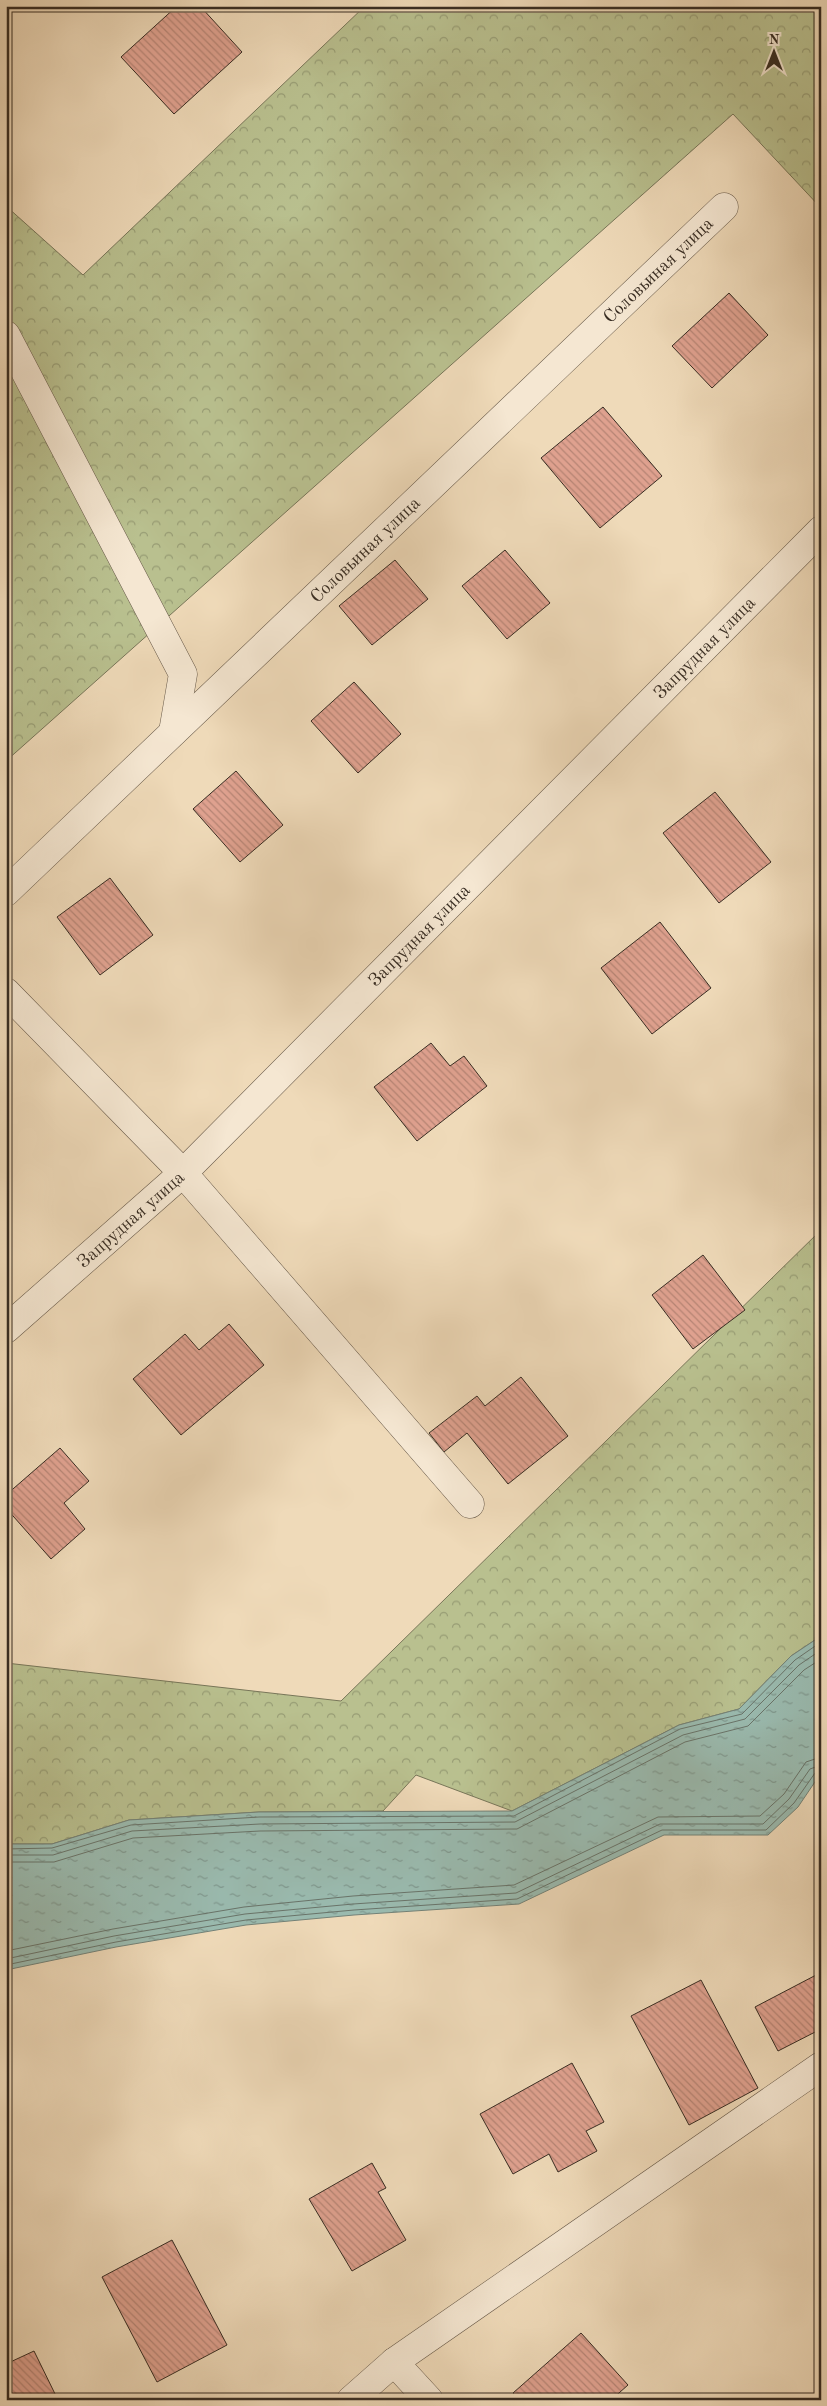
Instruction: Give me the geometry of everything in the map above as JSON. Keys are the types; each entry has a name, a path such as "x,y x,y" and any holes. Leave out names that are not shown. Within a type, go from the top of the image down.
{"street":[{"name":"Соловьиная улица","path":"6,892 724,207"},
{"path":"6,335 183,674 173,732"},
{"name":"Запрудная улица","path":"6,1329 183,1173 821,530"},
{"path":"6,992 183,1173 470,1504"},
{"path":"351,2400 394,2362 821,2066"},
{"path":"394,2362 428,2400"}],"green space":[{"path":"365,6 821,6 821,208 733,114 6,761 6,206 83,275"},
{"path":"821,1230 821,1636 791,1656 739,1709 679,1725 512,1811 416,1775 383,1811 259,1812 129,1820 52,1844 6,1844 6,1663 341,1701"}],"water":[{"path":"821,1636 821,1773 798,1807 768,1835 664,1835 519,1904 354,1915 246,1925 116,1947 6,1970 6,1844 52,1844 129,1820 259,1812 512,1811 679,1725 739,1709 791,1656"}],"building":[{"path":"177,6 200,6 242,52 174,114 121,57"},
{"path":"729,293 768,335 712,388 672,346"},
{"path":"603,407 662,476 600,528 541,458"},
{"path":"505,550 550,603 507,639 462,586"},
{"path":"395,560 428,599 372,645 339,606"},
{"path":"354,682 401,734 358,773 311,721"},
{"path":"236,771 283,825 240,862 193,809"},
{"path":"715,792 771,862 719,903 663,833"},
{"path":"110,878 153,935 100,975 57,917"},
{"path":"660,922 711,988 652,1034 601,968"},
{"path":"431,1043 450,1066 464,1056 487,1086 417,1141 374,1087"},
{"path":"703,1255 745,1310 693,1349 652,1295"},
{"path":"229,1324 264,1365 181,1435 133,1379 185,1334 199,1350"},
{"path":"521,1377 568,1436 508,1484 467,1433 444,1452 429,1433 477,1396 485,1406"},
{"path":"60,1448 89,1481 64,1503 85,1529 51,1559 6,1508 6,1495"},
{"path":"818,1974 821,1978 821,2029 778,2051 755,2007"},
{"path":"701,1980 758,2088 689,2125 631,2016"},
{"path":"572,2063 604,2122 586,2131 597,2151 558,2172 549,2154 513,2174 480,2114"},
{"path":"372,2163 386,2188 378,2192 406,2240 352,2271 309,2199"},
{"path":"172,2240 227,2345 157,2382 102,2277"},
{"path":"581,2333 628,2385 611,2400 519,2400 513,2393"},
{"path":"34,2351 58,2400 6,2400 6,2364"}]}
